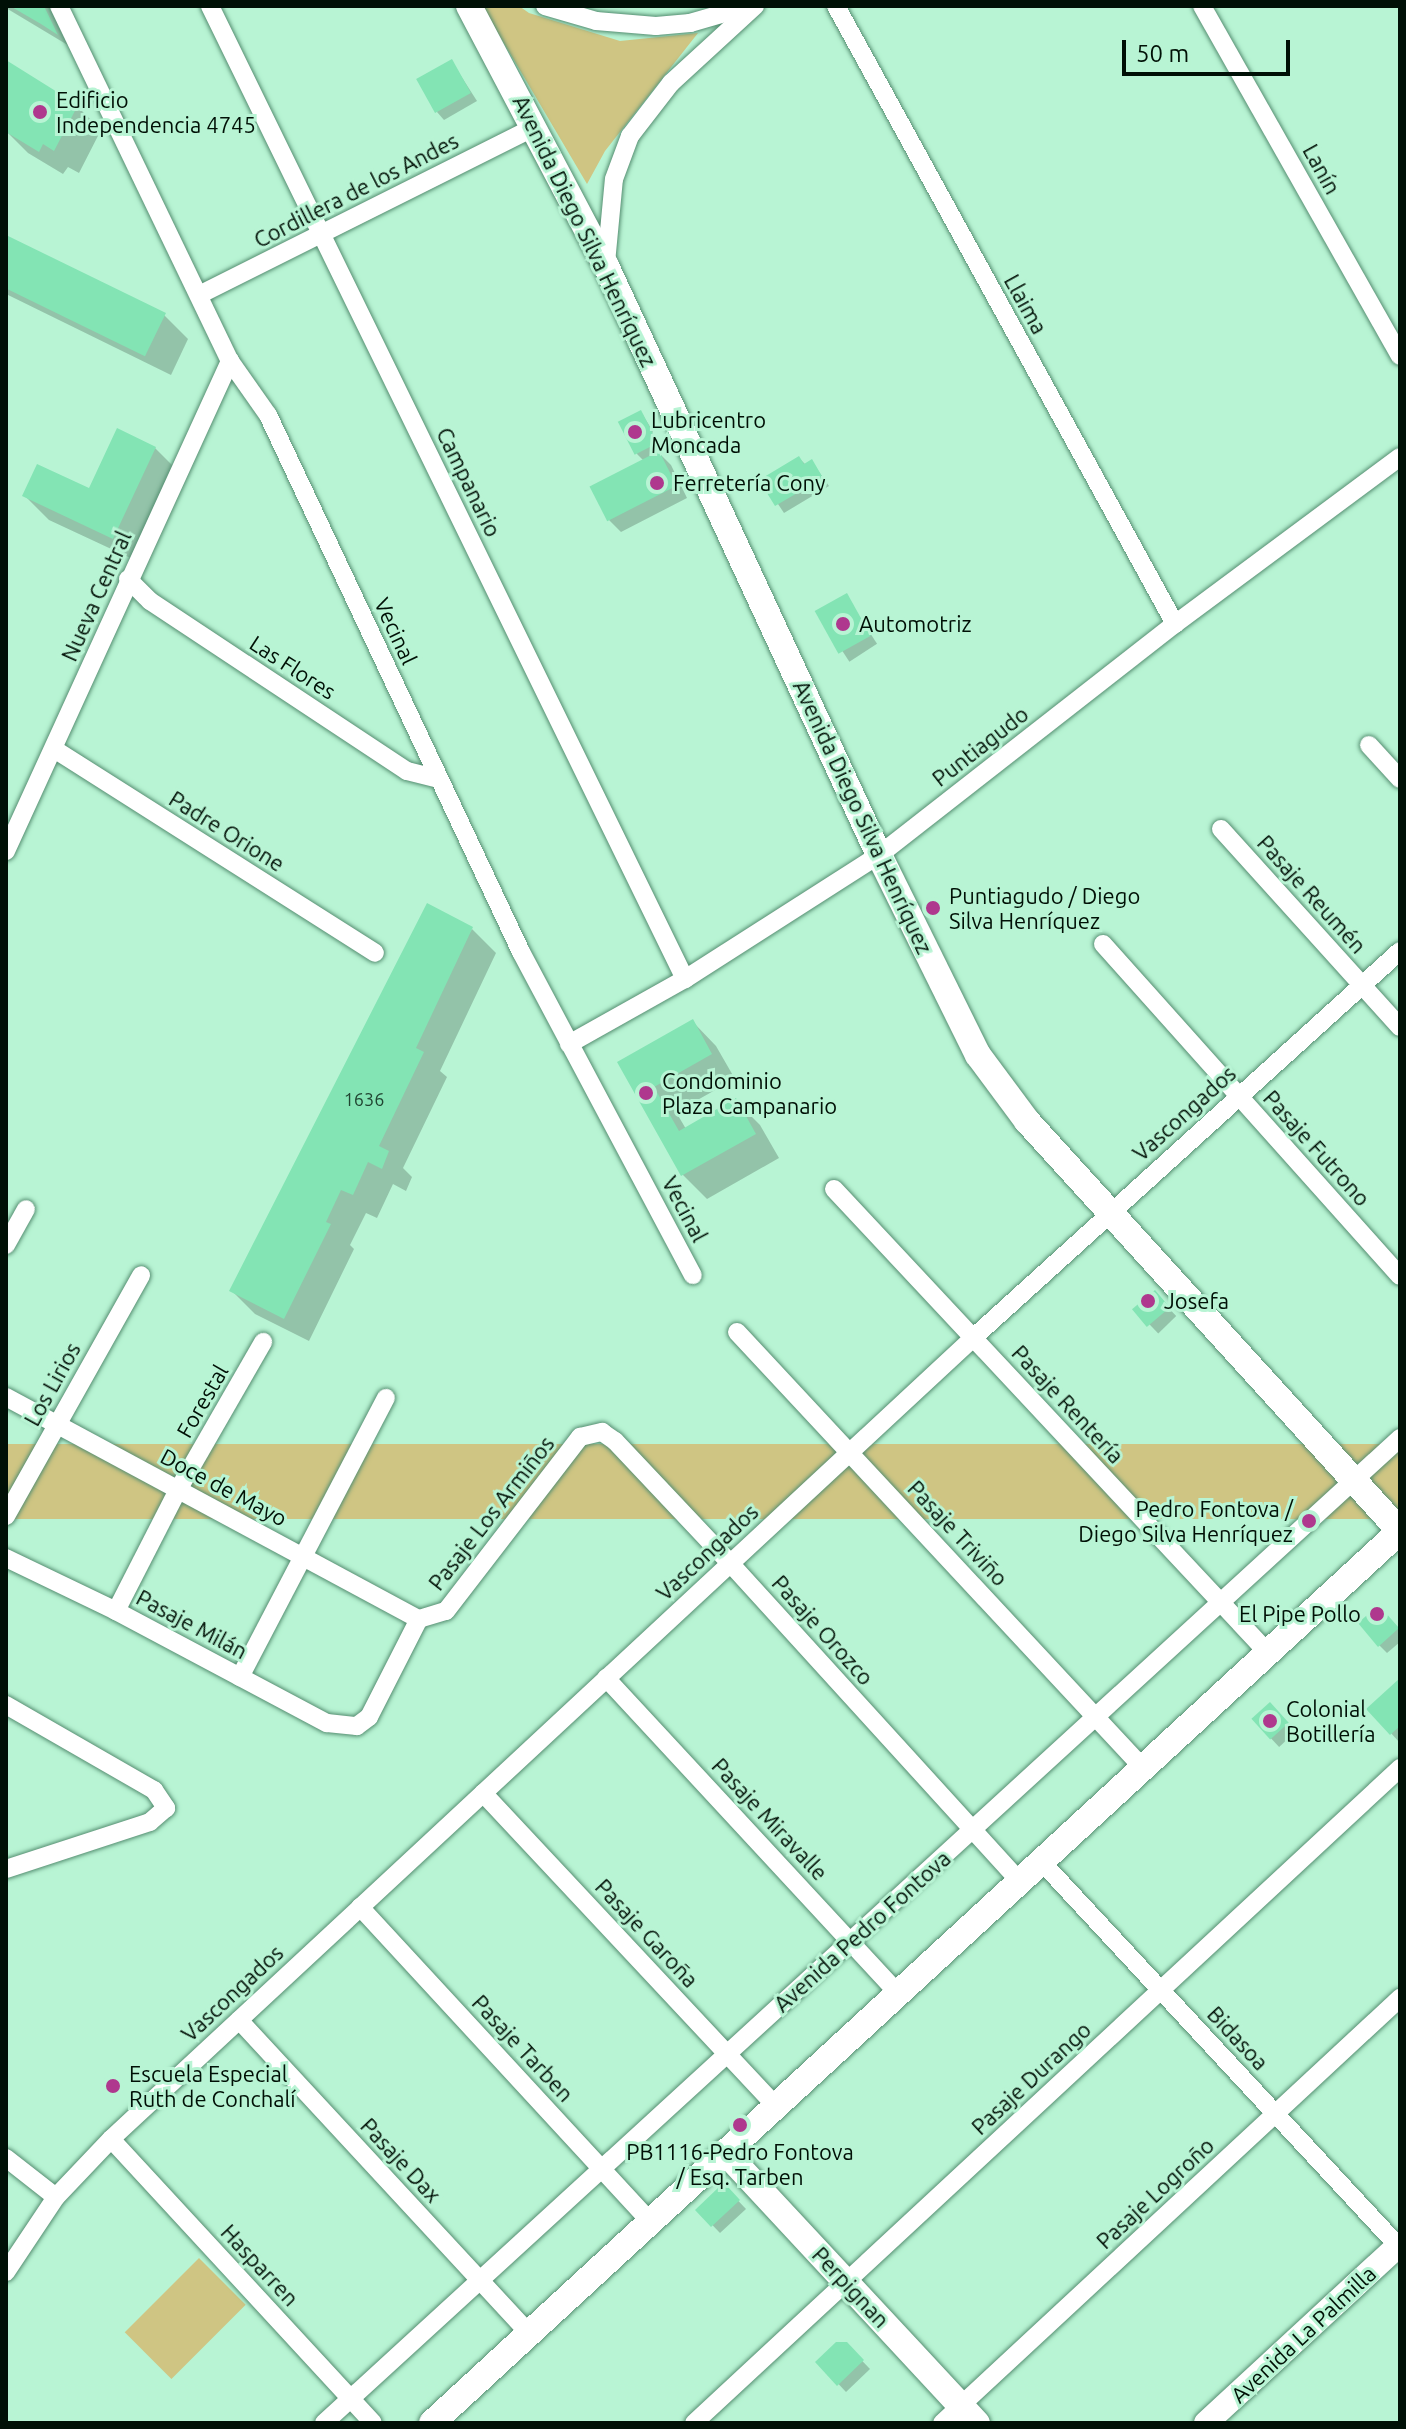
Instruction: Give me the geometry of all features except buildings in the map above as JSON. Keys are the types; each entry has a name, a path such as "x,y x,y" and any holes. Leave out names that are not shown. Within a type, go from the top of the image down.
{"main road":[{"name":"Avenida Diego Silva Henríquez","path":"469,6 606,266 879,855 978,1055 1018,1111 1400,1531"},
{"path":"432,2423 1400,1531"},
{"name":"Perpignan","path":"725,2152 846,2282 960,2417"}],"street":[{"name":"Vecinal","path":"59,6 230,361 268,415 521,952 693,1275"},
{"name":"Campanario","path":"210,6 685,979"},
{"path":"545,6 596,21 656,26 690,23 752,6"},
{"path":"606,266 611,191 630,136 671,83 752,6"},
{"name":"Llaima","path":"836,6 1175,624"},
{"name":"Lanín","path":"1202,6 1400,356"},
{"name":"Cordillera de los Andes","path":"199,295 534,127"},
{"name":"Nueva Central","path":"6,851 230,361"},
{"name":"Puntiagudo","path":"569,1044 685,979 879,855 1175,624 1400,457"},
{"name":"Las Flores","path":"128,579 150,601 407,771 439,779"},
{"path":"1369,745 1400,779"},
{"name":"Padre Orione","path":"54,749 375,953"},
{"name":"Pasaje Reumén","path":"1221,829 1400,1027"},
{"name":"Pasaje Futrono","path":"1103,944 1400,1276"},
{"name":"Vascongados","path":"6,2272 11,2250 111,2139 1110,1211 1400,951"},
{"name":"Pasaje Rentería","path":"834,1189 1268,1653"},
{"path":"6,1245 26,1209"},
{"name":"Los Lirios","path":"6,1516 141,1275"},
{"name":"Pasaje Triviño","path":"737,1332 1143,1768"},
{"name":"Forestal","path":"116,1611 178,1490 263,1342"},
{"name":"Doce de Mayo","path":"6,1397 419,1619"},
{"path":"240,1677 386,1398"},
{"name":"Pasaje Orozco","path":"580,1437 595,1431 608,1435 730,1563 1019,1881"},
{"name":"Pasaje Los Armiños","path":"419,1619 446,1611 580,1437"},
{"name":"Avenida Pedro Fontova","path":"324,2423 1400,1438"},
{"name":"Pasaje Milán","path":"6,1558 116,1611 327,1723 357,1726 369,1717 419,1619"},
{"name":"Pasaje Miravalle","path":"606,1678 898,1993"},
{"path":"6,1705 154,1790 166,1808 150,1822 6,1869"},
{"name":"Pasaje Durango","path":"694,2423 1400,1768"},
{"name":"Pasaje Garoña","path":"483,1793 775,2105"},
{"name":"Bidasoa","path":"1041,1861 1399,2246"},
{"name":"Pasaje Tarben","path":"360,1907 650,2221"},
{"name":"Pasaje Logroño","path":"960,2417 1400,1998"},
{"name":"Pasaje Dax","path":"239,2020 529,2333"},
{"name":"Hasparren","path":"111,2139 373,2423"},
{"path":"6,2158 56,2197"},
{"name":"Avenida La Palmilla","path":"1206,2423 1399,2246"}],"shaded area":[{"path":"482,6 519,6 529,13 620,41 698,33 605,151 587,184"},
{"path":"6,1444 1400,1444 1400,1519 6,1519"},
{"path":"199,2258 246,2305 171,2379 125,2332"}],"place":[{"name":"Edificio Independencia 4745","path":"40,112"},
{"name":"Lubricentro Moncada","path":"635,432"},
{"name":"Ferretería Cony","path":"657,483"},
{"name":"Automotriz","path":"843,624"},
{"name":"Puntiagudo / Diego Silva Henríquez","path":"933,908"},
{"name":"Condominio Plaza Campanario","path":"646,1093"},
{"name":"Josefa","path":"1148,1301"},
{"name":"Pedro Fontova / Diego Silva Henríquez","path":"1309,1521"},
{"name":"El Pipe Pollo","path":"1377,1614"},
{"name":"Colonial Botillería","path":"1270,1721"},
{"name":"Escuela Especial Ruth de Conchalí","path":"113,2086"},
{"name":"PB1116-Pedro Fontova / Esq. Tarben","path":"740,2125"}]}
